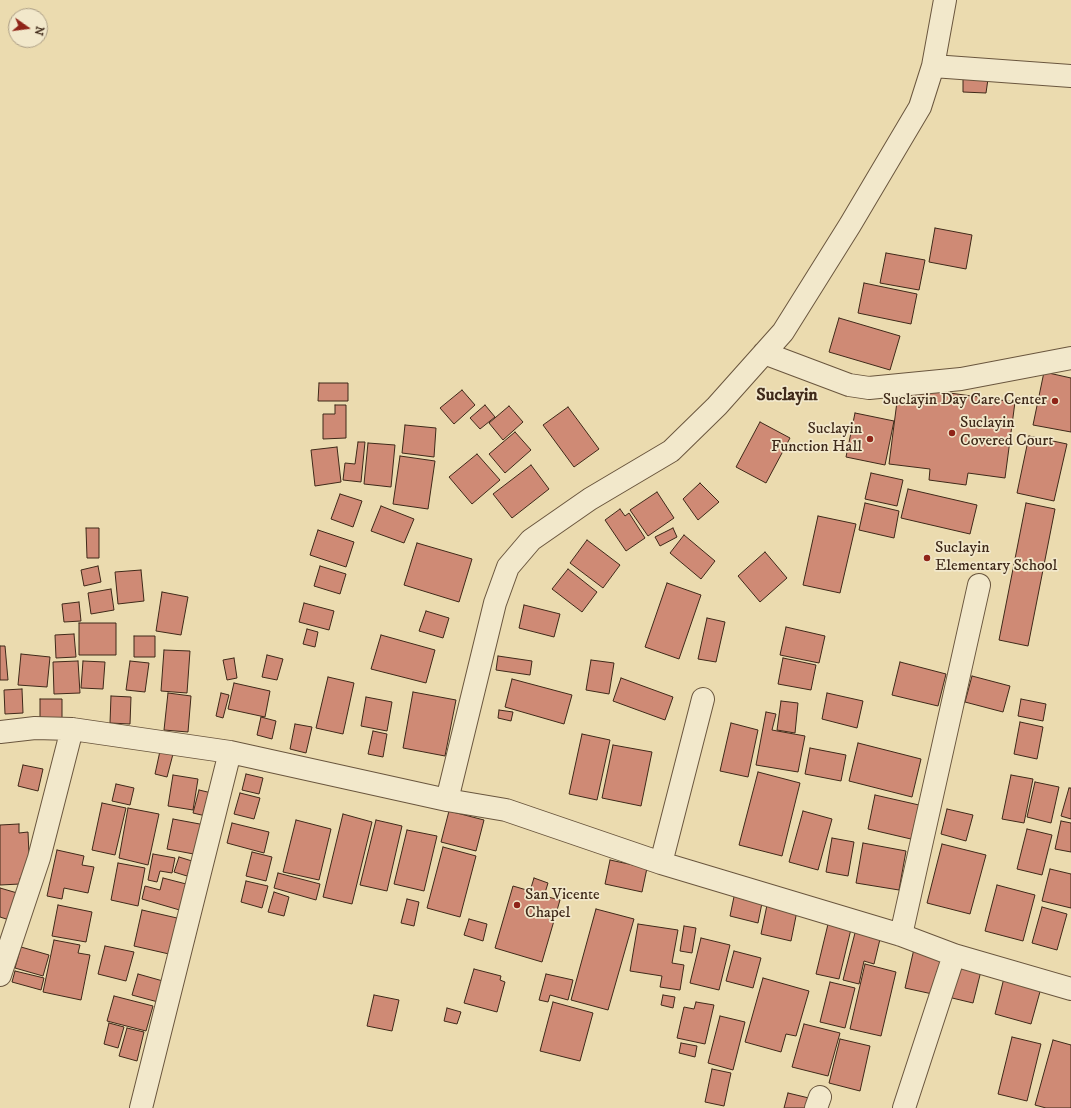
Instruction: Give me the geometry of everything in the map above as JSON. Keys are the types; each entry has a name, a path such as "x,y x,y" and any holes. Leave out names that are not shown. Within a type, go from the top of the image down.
{"street":[{"path":"447,800 495,603 508,568 531,540 590,499 671,451 718,406 783,332 850,225 920,107 933,66 945,0"},
{"path":"933,66 1071,76"},
{"path":"764,352 849,385 869,388 961,379 1071,358"},
{"path":"901,935 979,585"},
{"path":"661,863 703,699"},
{"path":"0,732 35,728 72,729 230,752 447,800 506,810 661,863 901,935 954,955 1071,989"},
{"path":"0,975 39,858 72,729"},
{"path":"141,1108 230,752"},
{"path":"904,1108 954,955"}],"building":[{"path":"963,78 988,79 986,93 963,92"},
{"path":"935,228 972,235 966,269 929,262"},
{"path":"886,253 925,260 919,290 880,283"},
{"path":"864,283 917,294 911,324 858,313"},
{"path":"839,318 900,336 890,370 829,352"},
{"name":"Suclayin Day Care Center","path":"1044,372 1071,378 1071,432 1033,425"},
{"path":"319,383 348,383 348,401 318,401"},
{"name":"Suclayin Covered Court","path":"899,386 1015,402 1005,478 968,473 966,485 929,480 930,469 889,464"},
{"path":"462,390 475,405 454,424 440,408"},
{"path":"335,405 346,405 346,438 323,439 323,414 335,414"},
{"path":"485,405 495,417 480,429 470,418"},
{"path":"509,406 523,422 503,440 489,423"},
{"path":"568,407 599,449 574,467 543,425"},
{"name":"Suclayin Function Hall","path":"855,413 894,421 885,465 846,457"},
{"path":"760,422 790,438 766,483 736,467"},
{"path":"405,425 436,428 434,457 402,453"},
{"path":"515,432 531,450 505,473 489,454"},
{"path":"1029,436 1067,444 1054,501 1017,493"},
{"path":"358,442 365,442 361,482 343,480 345,463 355,464"},
{"path":"368,443 395,445 391,487 364,484"},
{"path":"337,447 341,482 315,486 311,450"},
{"path":"477,454 500,480 472,504 449,477"},
{"path":"400,456 435,461 428,509 393,504"},
{"path":"531,465 549,489 512,518 493,494"},
{"path":"871,473 903,480 897,506 865,499"},
{"path":"700,483 719,502 698,520 683,499"},
{"path":"908,489 977,505 970,534 901,518"},
{"path":"657,492 674,518 648,536 630,510"},
{"path":"340,494 362,501 353,527 331,519"},
{"path":"865,503 899,511 894,538 859,530"},
{"path":"1026,503 1055,509 1028,646 999,640"},
{"path":"381,506 414,519 404,543 371,531"},
{"path":"620,509 625,516 629,513 645,538 626,551 605,520"},
{"path":"818,516 856,524 840,593 803,585"},
{"path":"86,528 99,528 99,558 87,558"},
{"path":"673,528 677,537 660,546 655,537"},
{"path":"318,530 354,542 346,567 310,555"},
{"path":"684,535 715,561 701,579 670,553"},
{"path":"587,540 620,565 603,588 570,563"},
{"path":"417,543 472,559 459,602 404,585"},
{"path":"765,552 787,578 760,602 738,576"},
{"path":"98,566 101,582 84,586 81,570"},
{"path":"320,566 346,574 340,594 314,586"},
{"path":"568,569 597,592 582,612 552,589"},
{"path":"141,570 144,601 118,604 115,572"},
{"path":"667,583 701,595 679,659 645,647"},
{"path":"111,589 114,610 91,614 88,593"},
{"path":"162,592 188,597 181,635 156,631"},
{"path":"79,602 81,621 64,622 62,604"},
{"path":"304,603 334,611 329,630 299,622"},
{"path":"524,605 560,614 554,637 519,628"},
{"path":"426,611 449,618 443,638 419,631"},
{"path":"707,618 725,622 716,662 698,659"},
{"path":"79,623 116,623 116,655 79,655"},
{"path":"786,627 825,636 819,663 780,655"},
{"path":"307,629 318,632 315,647 303,644"},
{"path":"74,634 76,657 56,658 55,635"},
{"path":"381,635 435,650 426,683 371,669"},
{"path":"134,636 155,636 155,657 134,657"},
{"path":"0,646 5,646 8,680 0,680"},
{"path":"164,650 190,651 187,693 161,691"},
{"path":"21,654 50,657 47,687 18,685"},
{"path":"267,655 283,659 277,680 262,677"},
{"path":"498,656 532,661 530,675 496,670"},
{"path":"234,658 237,678 227,680 223,660"},
{"path":"783,658 816,665 811,690 778,684"},
{"path":"591,660 614,663 609,694 586,690"},
{"path":"78,661 80,693 54,694 53,662"},
{"path":"83,661 105,662 103,689 81,688"},
{"path":"130,661 149,663 145,692 126,690"},
{"path":"900,662 946,674 938,706 892,695"},
{"path":"972,676 1010,686 1003,712 965,702"},
{"path":"328,677 354,683 343,734 316,728"},
{"path":"621,678 673,697 665,720 613,701"},
{"path":"512,679 572,695 564,724 505,707"},
{"path":"234,683 270,691 265,717 228,709"},
{"path":"22,689 23,713 5,714 4,690"},
{"path":"413,692 456,700 445,756 403,748"},
{"path":"168,693 191,696 188,732 164,730"},
{"path":"221,693 229,695 223,718 216,716"},
{"path":"827,693 863,701 857,728 822,719"},
{"path":"111,696 131,697 130,724 110,723"},
{"path":"366,697 392,702 387,731 361,726"},
{"path":"40,699 62,699 62,724 40,724"},
{"path":"1021,699 1046,704 1043,721 1018,716"},
{"path":"781,701 798,703 795,733 777,730"},
{"path":"499,710 513,712 511,721 498,718"},
{"path":"766,712 776,714 772,730 805,736 798,772 756,765"},
{"path":"261,717 276,721 272,739 257,735"},
{"path":"1020,722 1043,727 1037,759 1014,754"},
{"path":"731,723 758,730 748,777 720,771"},
{"path":"295,724 312,727 306,753 290,749"},
{"path":"373,731 387,734 383,757 368,754"},
{"path":"582,734 610,740 597,800 569,794"},
{"path":"858,743 921,759 912,797 849,781"},
{"path":"613,745 652,752 641,806 602,798"},
{"path":"810,748 846,755 841,781 805,774"},
{"path":"160,751 173,754 167,777 155,774"},
{"path":"23,765 43,769 38,791 18,786"},
{"path":"758,772 800,783 782,856 739,845"},
{"path":"246,774 263,778 259,794 242,790"},
{"path":"173,775 198,779 193,810 168,806"},
{"path":"1011,775 1033,779 1024,823 1002,819"},
{"path":"1035,782 1059,787 1051,823 1027,817"},
{"path":"116,784 134,788 130,805 112,801"},
{"path":"1069,788 1071,788 1071,819 1061,816"},
{"path":"199,790 216,794 210,817 193,813"},
{"path":"240,793 260,798 254,819 234,814"},
{"path":"875,795 919,805 911,839 868,829"},
{"path":"102,803 126,808 115,855 92,850"},
{"path":"128,808 159,814 148,865 119,858"},
{"path":"947,809 973,815 966,841 941,834"},
{"path":"449,811 484,820 476,851 441,842"},
{"path":"803,811 832,819 818,870 789,862"},
{"path":"343,814 372,822 352,904 323,897"},
{"path":"173,819 205,825 199,855 167,849"},
{"path":"296,820 331,829 319,880 283,872"},
{"path":"376,820 402,826 387,891 360,885"},
{"path":"1061,821 1071,823 1071,852 1055,849"},
{"path":"232,823 269,832 264,853 227,843"},
{"path":"19,824 19,833 28,832 30,878 20,878 20,884 0,885 0,825"},
{"path":"1027,829 1052,835 1042,875 1017,869"},
{"path":"407,830 437,836 424,891 394,884"},
{"path":"832,838 854,842 848,876 826,872"},
{"path":"863,843 906,851 899,890 856,883"},
{"path":"942,844 986,855 970,914 927,903"},
{"path":"443,847 476,856 460,917 427,908"},
{"path":"57,850 84,856 82,865 94,867 88,893 64,888 62,899 47,896"},
{"path":"252,852 272,857 266,881 246,876"},
{"path":"153,854 175,858 172,873 160,871 157,882 148,880"},
{"path":"179,857 192,861 187,876 174,872"},
{"path":"610,860 647,868 642,892 605,884"},
{"path":"118,863 145,868 138,906 111,900"},
{"path":"1050,869 1071,874 1071,908 1042,901"},
{"path":"278,873 320,884 316,900 274,888"},
{"path":"163,878 190,885 183,911 142,899 145,886 160,890"},
{"path":"534,878 548,883 544,896 560,900 542,962 495,948 513,886 530,891"},
{"path":"246,881 268,886 262,908 241,902"},
{"path":"997,885 1035,895 1023,941 985,931"},
{"path":"0,888 24,895 16,922 0,917"},
{"path":"274,892 289,897 284,916 268,912"},
{"path":"735,892 763,898 758,923 730,916"},
{"path":"407,899 419,902 414,926 401,923"},
{"path":"58,905 92,912 86,942 52,936"},
{"path":"767,905 797,911 791,941 761,934"},
{"path":"1042,907 1067,914 1057,950 1032,943"},
{"path":"596,909 634,919 608,1010 571,1000"},
{"path":"142,910 177,918 169,954 134,946"},
{"path":"469,919 487,924 483,941 464,935"},
{"path":"829,920 852,925 839,979 816,974"},
{"path":"638,924 678,930 672,963 684,965 680,990 660,987 662,976 630,971"},
{"path":"684,926 696,928 692,953 680,951"},
{"path":"856,929 881,935 874,964 864,961 859,984 843,980"},
{"path":"701,938 730,945 719,990 690,983"},
{"path":"54,940 80,945 78,953 90,955 81,1000 43,992"},
{"path":"105,946 134,952 126,981 98,974"},
{"path":"21,947 49,955 43,976 15,968"},
{"path":"914,949 946,957 937,995 905,988"},
{"path":"734,951 761,958 753,988 726,981"},
{"path":"865,964 896,972 881,1036 850,1029"},
{"path":"956,965 981,971 973,1003 948,997"},
{"path":"474,969 501,976 500,980 505,982 497,1012 464,1003"},
{"path":"15,971 44,978 41,990 12,982"},
{"path":"138,974 163,981 158,1002 132,995"},
{"path":"546,974 573,980 568,1000 550,995 548,1002 539,1000"},
{"path":"763,978 809,991 796,1036 786,1034 781,1052 745,1042"},
{"path":"1004,978 1041,988 1031,1024 995,1014"},
{"path":"830,982 855,988 845,1028 820,1022"},
{"path":"374,995 399,1000 392,1031 367,1026"},
{"path":"663,995 675,997 673,1008 661,1005"},
{"path":"114,996 153,1006 146,1031 107,1021"},
{"path":"553,1002 593,1013 580,1061 540,1051"},
{"path":"696,1002 714,1005 705,1044 677,1038 684,1007 694,1009"},
{"path":"447,1008 461,1012 457,1024 444,1021"},
{"path":"720,1016 745,1022 733,1070 708,1063"},
{"path":"109,1023 124,1027 118,1048 104,1044"},
{"path":"804,1024 840,1033 828,1076 792,1067"},
{"path":"127,1028 144,1032 137,1061 119,1056"},
{"path":"1012,1037 1041,1044 1027,1101 998,1094"},
{"path":"840,1039 870,1046 860,1091 829,1083"},
{"path":"1053,1040 1071,1045 1071,1108 1046,1108 1035,1105"},
{"path":"681,1043 697,1046 695,1057 679,1053"},
{"path":"712,1069 731,1073 724,1106 705,1102"},
{"path":"788,1093 813,1099 811,1108 784,1108"}],"place":[{"name":"Suclayin Day Care Center","path":"1055,401"},
{"name":"Suclayin Covered Court","path":"952,433"},
{"name":"Suclayin Function Hall","path":"870,439"},
{"name":"Suclayin Elementary School","path":"927,558"},
{"name":"San Vicente Chapel","path":"517,905"}],"district":[{"name":"Suclayin","path":"787,396"}]}
